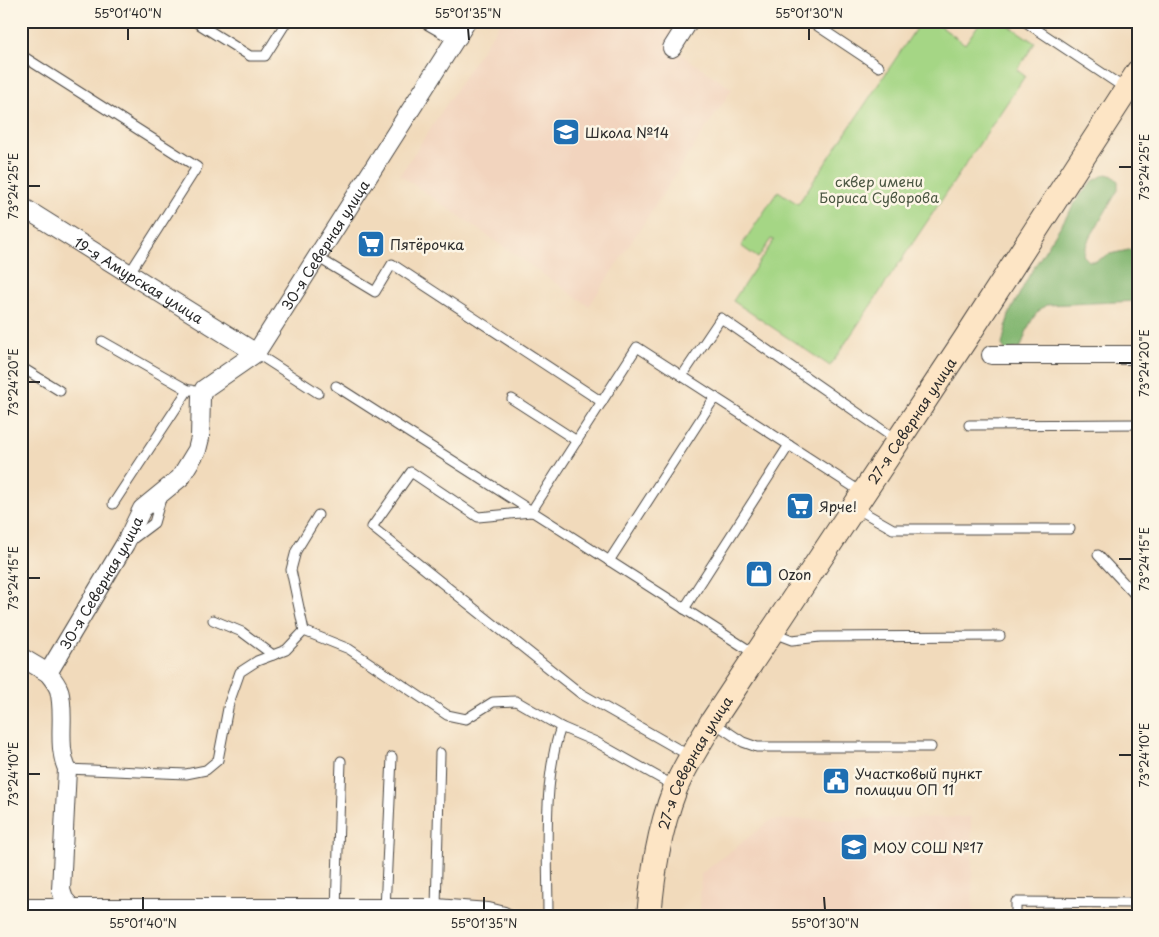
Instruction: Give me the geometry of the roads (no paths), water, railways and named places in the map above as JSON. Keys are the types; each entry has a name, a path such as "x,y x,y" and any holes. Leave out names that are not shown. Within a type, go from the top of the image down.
{"street":[{"path":"430,21 458,37"},
{"name":"30-я Северная улица","path":"48,673 125,544 142,509 180,478 197,450 200,438 201,396 196,390 256,353 467,21"},
{"path":"672,48 690,21"},
{"name":"27-я Северная улица","path":"649,916 653,875 661,832 676,787 712,722 898,441 1132,80"},
{"name":"19-я Амурская улица","path":"21,206 256,353"},
{"path":"991,356 1138,356"},
{"path":"21,657 48,673 58,688 61,707 61,756 66,769 60,890 71,912"},
{"path":"21,908 71,912 436,908 488,912 504,916"}],"lane":[{"path":"194,21 250,56 258,58 265,56 287,21"},
{"path":"810,21 878,67"},
{"path":"1024,21 1132,80"},
{"path":"21,54 197,167 129,274"},
{"path":"317,257 374,292 392,264 602,402"},
{"path":"682,376 721,318 898,441"},
{"path":"102,341 196,390 114,504"},
{"path":"532,512 637,347 790,445 892,529 1070,529"},
{"path":"256,353 318,393"},
{"path":"21,367 60,391"},
{"path":"336,386 757,655"},
{"path":"609,562 715,397"},
{"path":"512,399 577,442"},
{"path":"969,425 1138,424"},
{"path":"684,609 790,445"},
{"path":"532,512 478,517 411,472 372,527 580,693 692,757"},
{"path":"304,631 291,570 296,551 318,516"},
{"path":"1098,556 1138,598"},
{"path":"213,620 242,632 273,655"},
{"path":"304,631 349,649 447,715 466,719 493,702 516,701 561,727 596,742 676,787"},
{"path":"66,769 186,774 206,770 218,760 229,703 240,672 256,661 286,650 304,631"},
{"path":"771,632 792,640 820,637 1000,636"},
{"path":"712,722 743,742 757,747 931,746"},
{"path":"548,916 550,774 554,748 561,727"},
{"path":"436,908 440,753"},
{"path":"384,909 392,757"},
{"path":"336,909 341,761"},
{"path":"1016,916 1016,902 1138,903"}],"place":[{"name":"Школа №14","path":"566,132"},
{"name":"Пятёрочка","path":"371,244"},
{"name":"Ярче!","path":"800,506"},
{"name":"Ozon","path":"759,574"},
{"name":"Участковый пункт полиции ОП 11","path":"836,781"},
{"name":"МОУ СОШ №17","path":"854,847"}],"park label":[{"name":"сквер имени Бориса Суворова","path":"879,190"}]}
